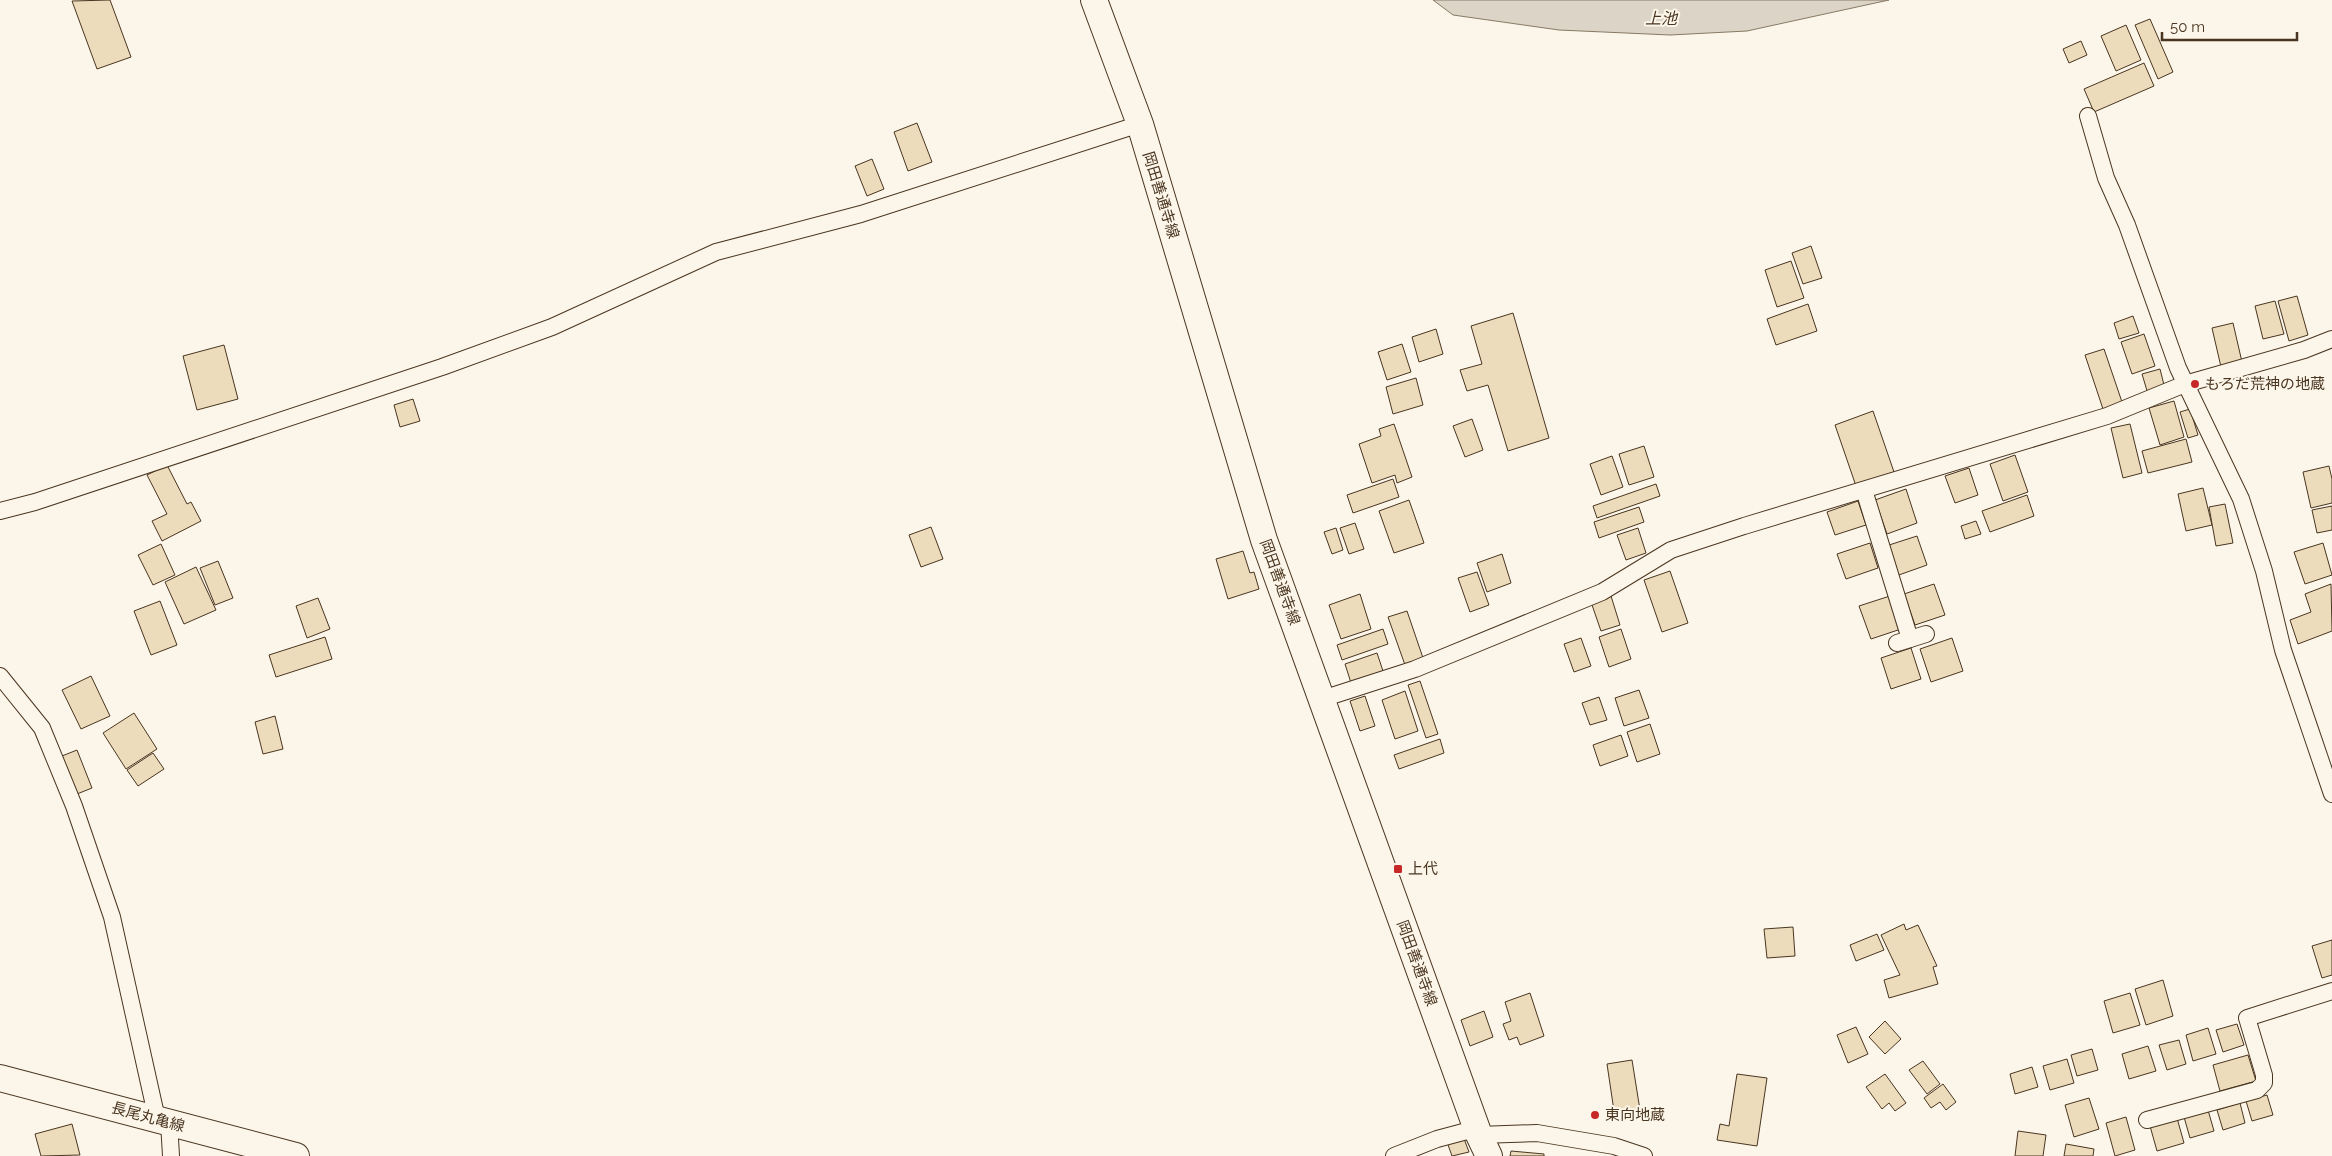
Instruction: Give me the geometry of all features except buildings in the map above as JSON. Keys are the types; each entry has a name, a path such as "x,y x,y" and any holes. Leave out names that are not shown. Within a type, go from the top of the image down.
{"main road":[{"name":"岡田善通寺線","path":"1094,0 1140,124 1264,540 1484,1145"},
{"name":"長尾丸亀線","path":"0,1078 296,1156"}],"street":[{"path":"2088,116 2106,178 2126,225 2185,384 2241,499 2264,571 2283,650 2332,794"},
{"path":"0,511 44,499 442,367 576,317 716,252 861,214 1140,124"},
{"path":"1322,699 1415,669 1602,592 1671,550 2107,416 2185,384 2304,350 2332,339"},
{"path":"1864,490 1911,639"},
{"path":"0,676 42,728 74,806 112,917 171,1156"},
{"path":"2147,1120 2257,1090 2264,1083 2264,1075 2247,1018 2332,991"},
{"path":"1394,1156 1436,1139 1467,1131 1484,1145 1537,1133 1614,1146 1644,1156"}],"water":[{"name":"上池","path":"1433,0 1889,0 1747,31 1670,35 1559,30 1453,15"}],"place":[{"name":"もろだ荒神の地蔵","path":"2195,384"},
{"name":"上代","path":"1398,869"},
{"name":"東向地蔵","path":"1595,1115"}]}
